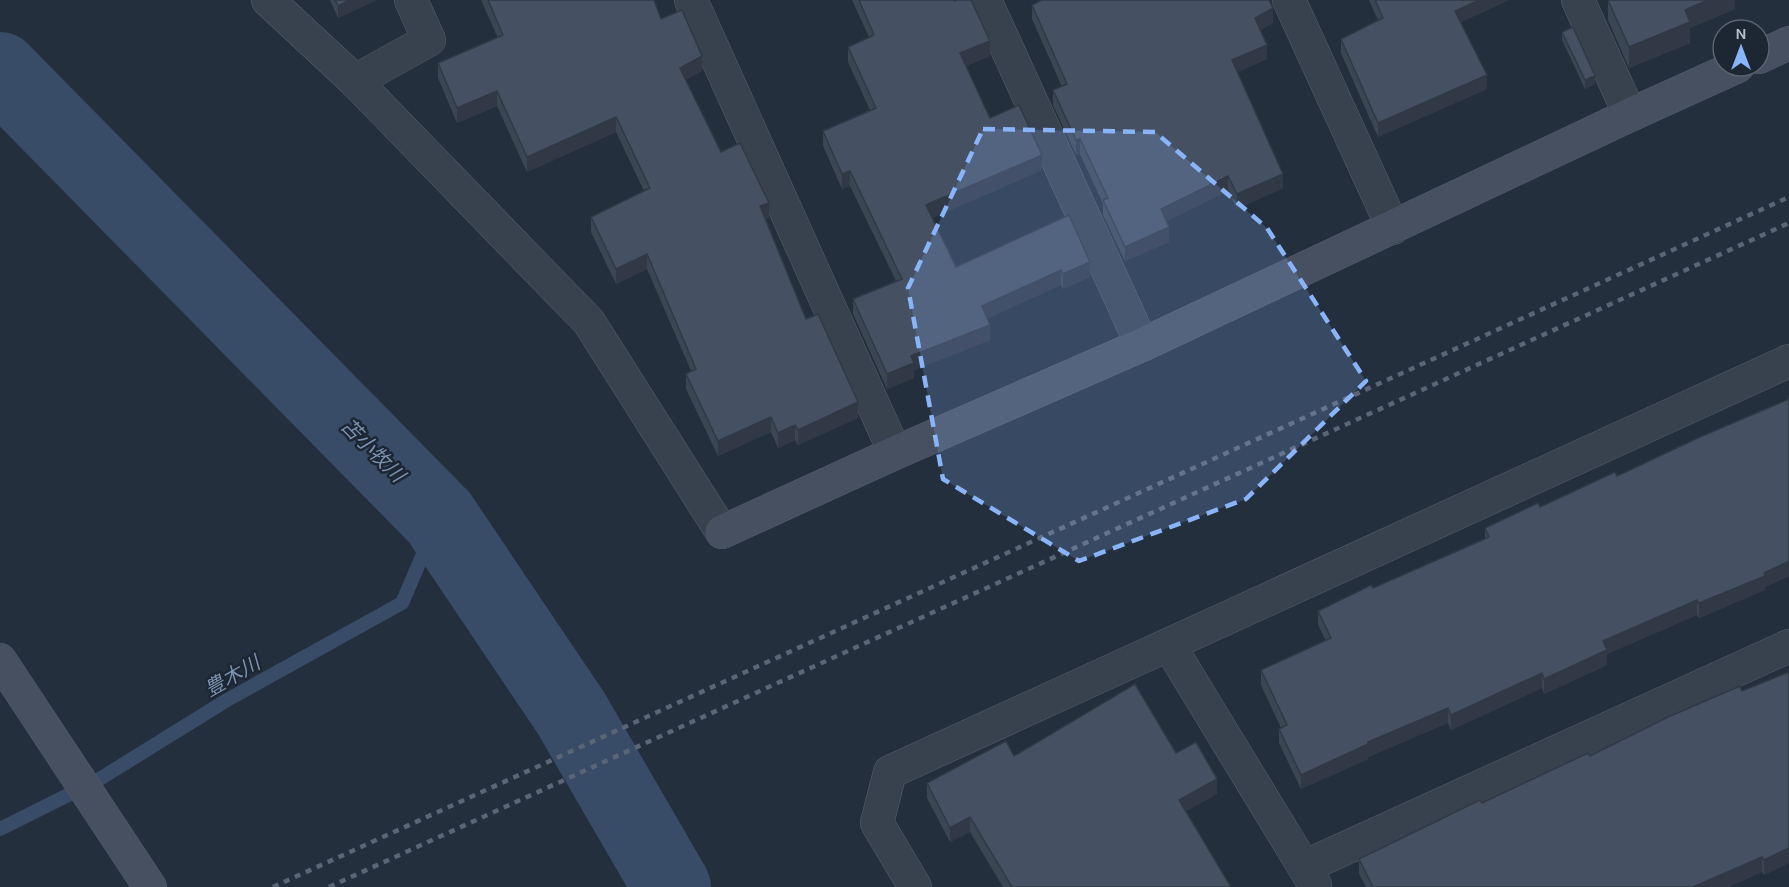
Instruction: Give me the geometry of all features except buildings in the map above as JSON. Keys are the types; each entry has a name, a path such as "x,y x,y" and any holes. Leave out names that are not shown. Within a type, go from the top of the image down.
{"street":[{"path":"268,0 354,81 589,322 722,532 895,453 1142,345 1712,78"},
{"path":"354,81 429,40 411,0"},
{"path":"691,0 895,453"},
{"path":"985,0 1142,345"},
{"path":"1289,0 1393,228"},
{"path":"1578,0 1630,115"},
{"path":"1771,51 1789,43"},
{"path":"915,887 877,823 890,772 1789,361"},
{"path":"1169,645 1310,877 1789,646"},
{"path":"0,660 150,887"}],"highlighted area":[{"path":"983,129 1155,132 1267,228 1366,381 1246,499 1079,561 943,479 908,288"}],"waterway":[{"name":"苫小牧川","path":"0,71 439,517 571,713 672,887"},
{"name":"豊木川","path":"0,829 98,780 227,700 402,603 439,517"}],"railway":[{"path":"273,887 1789,197"},
{"path":"329,887 1789,223"}]}
